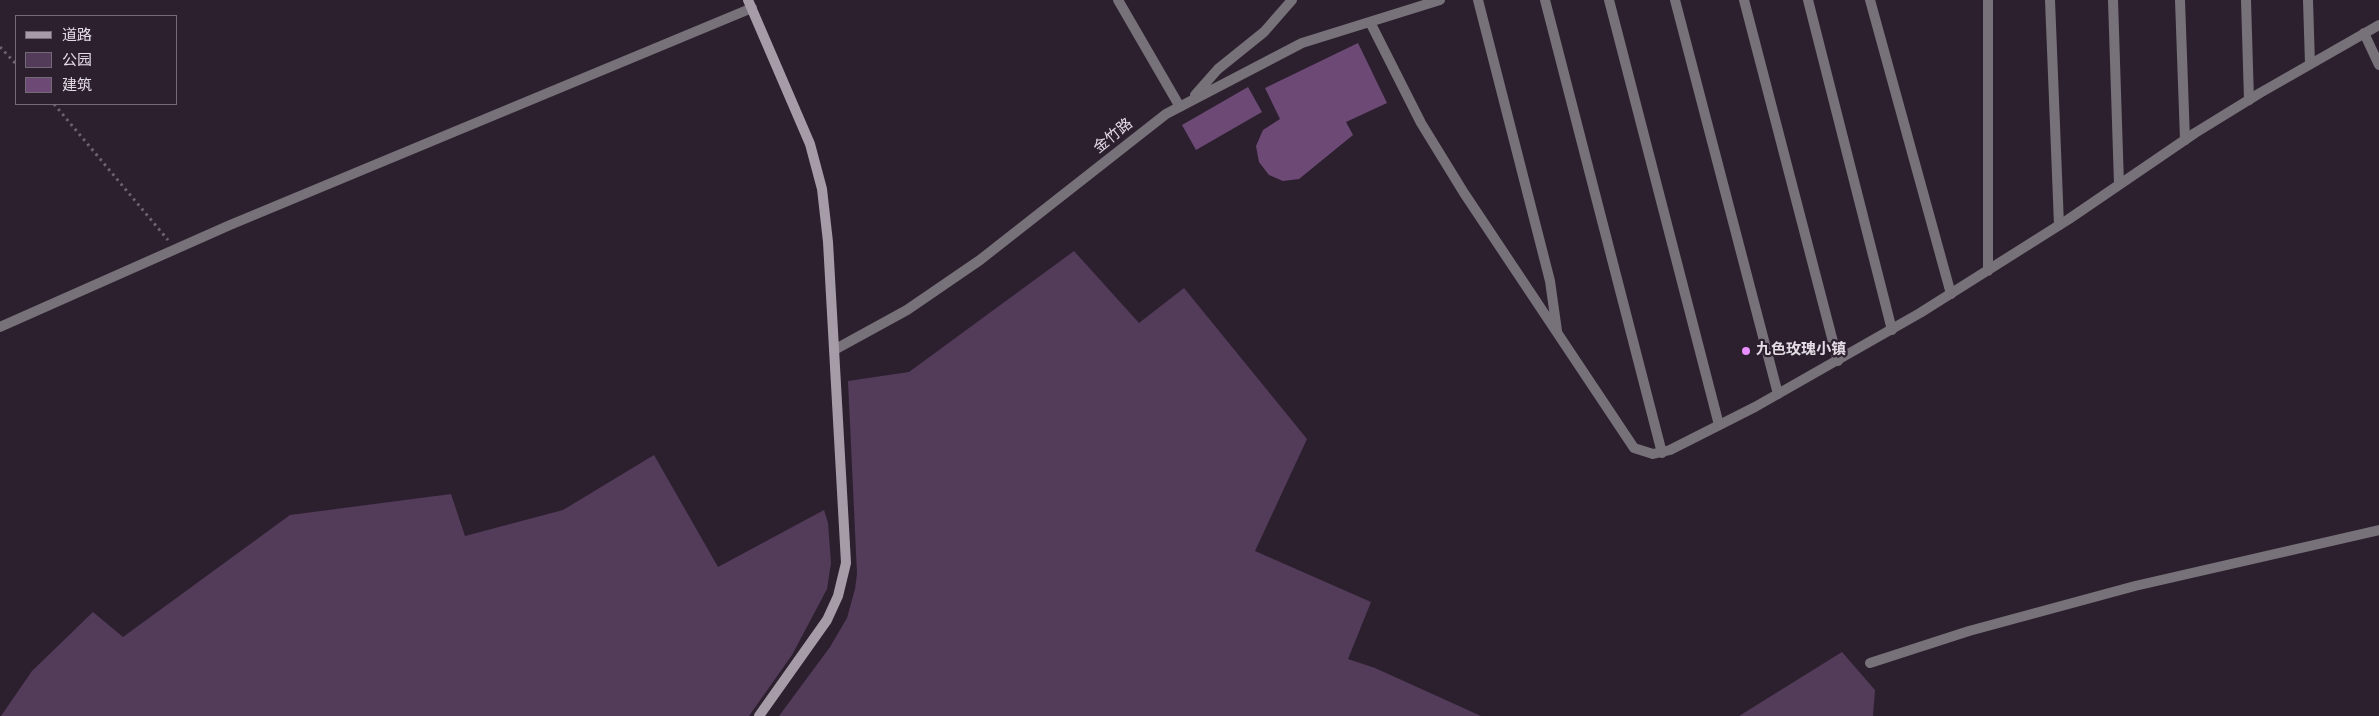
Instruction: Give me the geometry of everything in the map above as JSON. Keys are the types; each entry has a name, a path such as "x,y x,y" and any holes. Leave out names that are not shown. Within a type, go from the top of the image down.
{"main road":[{"path":"750,4 810,144 822,189 826,216 846,563 844,577 827,620 760,716"}],"street":[{"path":"1118,0 1185,104 1218,69 1264,32 1292,0"},
{"name":"金竹路","path":"834,350 907,310 965,271 1166,114 1302,44 1440,0"},
{"path":"1478,0 1550,281 1557,332"},
{"path":"1545,0 1662,453"},
{"path":"1609,0 1719,425"},
{"path":"1675,0 1778,394"},
{"path":"1744,0 1838,361"},
{"path":"1808,0 1892,330"},
{"path":"1870,0 1951,294"},
{"path":"1988,0 1988,271"},
{"path":"2050,0 2059,225"},
{"path":"2113,0 2119,184"},
{"path":"2180,0 2185,140"},
{"path":"2246,0 2249,100"},
{"path":"2308,0 2310,64"},
{"path":"0,327 174,248 750,4"},
{"path":"1370,22 1416,115 1442,159 1634,448 1646,453 1662,453 1719,425 1892,330 2059,225 2185,140 2249,100 2379,25"},
{"path":"2364,33 2379,65"},
{"path":"1870,663 1970,631 2135,586 2379,530"}],"path":[{"path":"0,47 15,63"},
{"path":"55,105 174,248"}],"green space":[{"path":"1074,251 1139,323 1184,288 1307,439 1255,551 1371,602 1348,659 1375,668 1481,716 779,716 830,647 847,618 855,589 857,574 848,381 909,372"},
{"path":"654,455 718,567 824,510 828,523 831,563 827,589 792,655 749,716 1,716 32,671 93,612 123,637 290,515 451,494 465,536 563,510"},
{"path":"1842,652 1875,690 1873,716 1739,716"}],"building":[{"path":"1358,43 1387,103 1346,122 1353,135 1299,179 1283,181 1269,175 1259,162 1256,146 1263,130 1280,119 1265,88"},
{"path":"1248,87 1262,112 1196,150 1182,125"}],"place":[{"name":"九色玫瑰小镇","path":"1746,351"}]}
